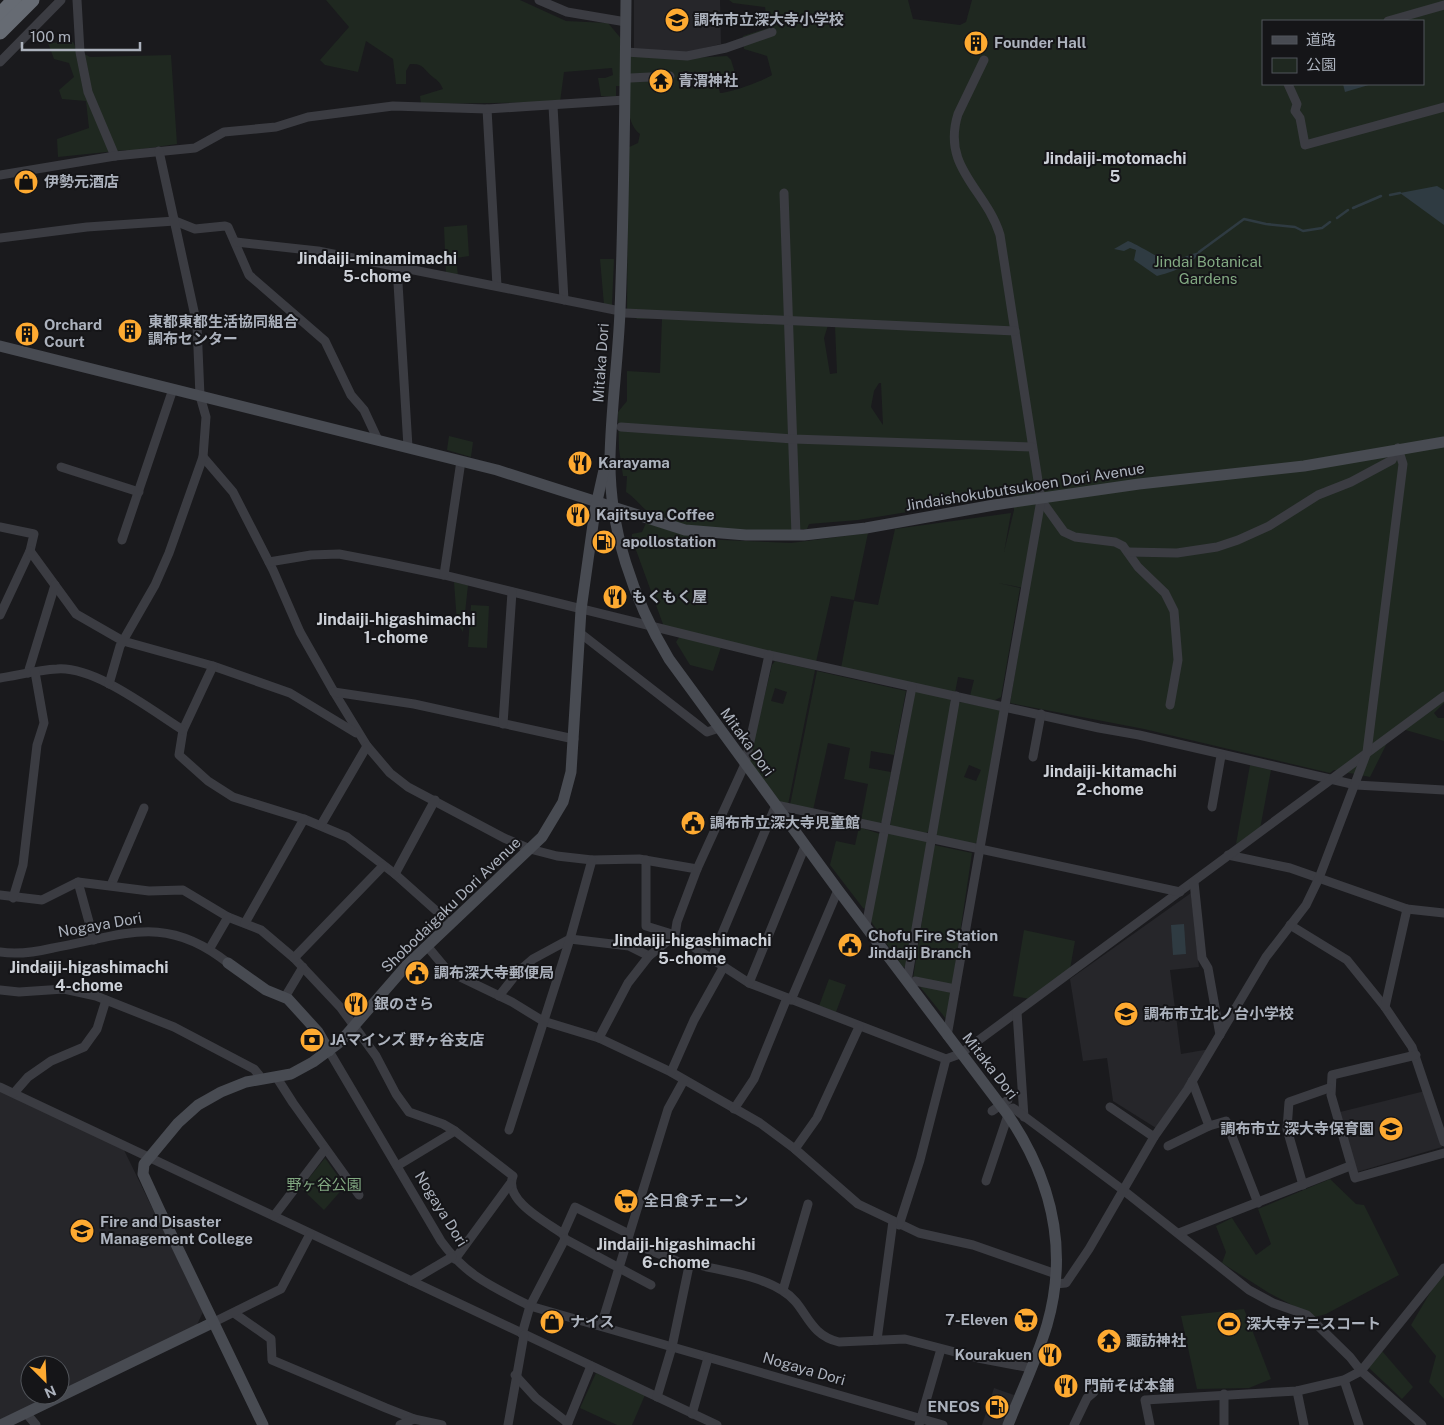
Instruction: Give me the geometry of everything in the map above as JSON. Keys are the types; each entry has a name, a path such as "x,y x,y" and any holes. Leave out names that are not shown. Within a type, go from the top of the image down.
{"highway":[{"path":"0,15 14,0"},
{"path":"0,32 32,0"}],"street":[{"path":"0,62 61,0"},
{"path":"77,0 80,52 88,92 114,156"},
{"path":"539,0 567,12 627,24"},
{"name":"Mitaka Dori","path":"626,0 622,312 611,436 610,473 614,506 628,570 650,626 669,659 838,890 911,981 960,1054 1007,1109 1033,1154 1049,1199 1056,1236 1056,1279 1047,1326 1008,1425"},
{"path":"1392,20 1444,6"},
{"path":"626,52 687,56 726,48 772,32"},
{"path":"947,1036 1041,500 1003,250 997,226 988,207 962,170 954,148 955,123 958,114 984,60"},
{"path":"630,78 670,76"},
{"path":"1288,85 1297,104 1295,112 1300,118 1305,145 1444,107"},
{"path":"0,175 114,156 195,148 224,132 276,127 308,117 393,106 487,109 624,100"},
{"path":"553,106 564,300"},
{"path":"487,109 496,286"},
{"path":"109,684 123,641 161,571 203,457 206,417 200,396 197,325 159,151"},
{"path":"784,193 796,535"},
{"path":"0,238 87,226 175,220 195,229 228,227 249,275 325,340 351,395 364,410 378,440"},
{"path":"236,242 318,251 622,312 1015,331"},
{"path":"397,267 408,447"},
{"name":"Jindaishokubutsukoen Dori Avenue","path":"0,346 461,461 598,500 685,530 746,535 796,535 875,526 978,508 1139,484 1304,466 1398,448 1444,442"},
{"path":"122,540 174,389"},
{"path":"621,427 793,439 1032,446"},
{"name":"Shobodaigaku Dori Avenue","path":"147,1158 198,1105 234,1086 260,1077 277,1078 291,1074 329,1051 354,1027 406,966 530,850 548,830 563,802 570,781 581,610 598,500 611,436"},
{"path":"1129,552 1177,553 1217,547 1238,540 1269,526 1318,495 1351,482 1392,460 1398,448"},
{"path":"427,946 447,970 543,1021 599,1038 671,1072 760,1123 795,1149 849,1198 896,1223 927,1235 1005,1255 1066,1283 1090,1249 1154,1137 1192,1081 1266,957 1306,905 1319,878 1356,786 1367,752 1403,464 1398,448"},
{"path":"203,457 233,492 269,562 300,632 359,735 390,773 408,787 530,850 557,856 592,860 646,860 697,869"},
{"path":"444,575 461,461"},
{"path":"60,467 139,492"},
{"path":"1041,500 1064,532 1075,537 1115,542 1129,552 1138,566 1165,593 1174,611 1178,660 1170,705"},
{"path":"0,527 34,534 30,551 0,614"},
{"path":"30,551 76,614 123,641 213,666 298,696 359,735"},
{"path":"269,562 311,555 339,554 444,575 769,655 1041,714 1356,786 1444,790"},
{"path":"13,898 23,865 37,745 44,723 32,673 55,585"},
{"path":"503,724 512,592"},
{"path":"580,633 707,732 718,728"},
{"path":"599,1038 628,983 649,956 675,935 677,922 697,869 745,764 769,655"},
{"path":"213,666 183,730 179,755 208,781 233,797 304,819 347,837 395,874 451,924"},
{"path":"0,678 58,668 90,674 183,730"},
{"path":"866,926 912,687"},
{"path":"334,692 414,704 538,733 574,739"},
{"path":"955,988 911,981 931,839 956,696"},
{"path":"646,860 646,926 675,935 723,968 749,983 946,1059 960,1054 1444,696"},
{"path":"1033,757 1041,714"},
{"path":"321,825 367,746"},
{"path":"1212,807 1221,756"},
{"path":"395,874 435,800"},
{"path":"711,960 776,805 1180,892"},
{"path":"112,885 144,808"},
{"path":"245,923 304,819"},
{"path":"749,983 805,846"},
{"path":"1228,855 1290,868 1407,909 1444,913"},
{"path":"509,1130 570,939 592,860"},
{"path":"294,958 384,866"},
{"path":"78,882 94,940"},
{"path":"0,895 42,900 78,882 149,891 183,890 228,917 261,930 294,958 341,1008 376,1056 396,1094 409,1112 443,1124 455,1131 513,1176 510,1184 454,1258 411,1281"},
{"path":"1194,882 1202,958 1208,968 1220,1035"},
{"path":"734,1109 754,1079 838,890"},
{"path":"1385,1007 1407,909"},
{"path":"210,948 228,917"},
{"path":"1290,925 1347,960 1385,1007 1416,1055 1444,1142"},
{"name":"Nogaya Dori","path":"0,952 30,952 142,931 182,935 210,948 266,990 285,997 318,1032 454,1258 482,1281 530,1306 919,1422 942,1425"},
{"path":"499,996 518,972 533,959 570,939 629,946 649,956"},
{"path":"285,997 303,967"},
{"path":"671,1072 694,1020 723,968"},
{"path":"0,990 19,992 64,989 106,1000 174,1027 254,1069 260,1077"},
{"path":"14,1093 28,1077 51,1061 84,1047 97,1029 106,1000"},
{"path":"1017,1012 1024,1117"},
{"path":"795,1149 817,1118 859,1027"},
{"path":"1416,1055 1332,1075 1329,1088 1350,1166 1356,1178 1444,1153"},
{"path":"877,1340 896,1223 920,1160 946,1059"},
{"path":"277,1078 359,1195"},
{"path":"601,1326 668,1109 684,1080"},
{"path":"1192,1081 1209,1126"},
{"path":"0,1087 147,1158 717,1425"},
{"path":"1303,1185 1287,1129 1289,1102 1329,1088"},
{"path":"1110,1107 1154,1137"},
{"path":"992,1111 1013,1108 1123,1190 1249,1290 1273,1302 1307,1315 1350,1357 1361,1371 1422,1425"},
{"path":"986,1181 1007,1109"},
{"path":"1168,1146 1209,1126 1226,1121 1258,1203"},
{"path":"397,1166 455,1131"},
{"path":"274,1216 325,1149"},
{"path":"147,1158 143,1174 212,1323 264,1425"},
{"path":"1178,1233 1350,1166"},
{"path":"510,1184 513,1193 528,1210 564,1237 650,1285"},
{"path":"783,1290 808,1204"},
{"path":"508,1425 515,1375 530,1306 564,1237 575,1208 628,1237 689,1266 694,1264 738,1274 783,1290 792,1298 813,1328 829,1340 839,1342 905,1339 978,1358 1031,1368"},
{"path":"1,1425 282,1289 310,1234"},
{"path":"657,1397 672,1347 689,1266"},
{"path":"1150,1425 1146,1400 1297,1391 1344,1380 1361,1371 1444,1268"},
{"path":"234,1312 271,1339 272,1360 414,1419 425,1423 442,1425"},
{"path":"919,1422 940,1349"},
{"path":"692,1414 708,1358"},
{"path":"515,1375 536,1398 568,1424 591,1366"},
{"path":"1344,1380 1359,1425"},
{"path":"1297,1391 1304,1425"},
{"path":"1074,1425 1087,1398 1094,1392"},
{"path":"1224,1394 1224,1425"},
{"path":"26,1413 36,1425"},
{"path":"400,1425 414,1419"}],"shaded area":[{"name":"調布市立深大寺小学校","path":"634,0 720,0 721,44 684,53 634,49"},
{"path":"1343,85 1369,85 1345,92"},
{"path":"1437,186 1444,190 1444,225 1400,193"},
{"path":"1128,241 1168,260 1199,252 1187,265 1157,276 1134,260 1136,250 1130,248 1124,251 1114,249"},
{"name":"調布市立北ノ台小学校","path":"1191,893 1199,967 1170,970 1181,1054 1210,1049 1156,1128 1113,1101 1107,1058 1083,1061 1070,979"},
{"path":"1184,924 1186,954 1173,955 1171,925"},
{"name":"Fire and Disaster Management College","path":"0,1087 124,1150 203,1312 195,1329 70,1387 70,1355 20,1355 20,1405 32,1405 0,1420"},
{"name":"調布市立 深大寺保育園","path":"1425,1091 1442,1147 1357,1172 1340,1112"},
{"path":"994,1388 1014,1395 1004,1425 982,1425"}],"green space":[{"name":"Jindai Botanical Gardens","path":"326,0 520,0 566,21 608,23 629,48 674,59 727,56 731,60 735,73 717,81 720,93 746,86 772,75 767,56 744,49 743,36 768,28 765,7 733,3 729,0 908,0 913,19 960,25 966,22 972,0 1444,0 1444,703 1434,713 1438,718 1444,718 1444,741 1395,727 1370,777 1334,770 1330,773 1144,729 1010,703 1029,589 998,583 1020,588 1001,697 993,701 970,696 974,680 958,677 955,693 841,668 854,601 878,605 895,529 1011,513 1004,552 1014,510 1013,495 858,520 809,524 807,529 791,530 705,528 666,520 648,512 626,492 627,476 623,476 619,449 618,412 627,401 627,371 660,373 662,318 637,319 633,314 627,314 628,165 625,149 638,143 640,134 630,118 627,86 616,86 616,97 601,96 598,78 613,75 612,68 564,72 560,102 421,104 420,96 443,89 439,82 421,66 410,64 406,71 406,84 396,84 393,59 366,41 358,72 325,65 320,60 349,27","holes":["828,325 835,326 837,373 830,374 824,338","879,383 881,383 883,425 871,407 874,391"]},
{"path":"73,42 77,50 90,57 171,55 177,144 142,149 129,159 126,150 58,157 57,139 89,128 86,101 62,99 59,90 74,77 69,63 54,59 48,43"},
{"path":"467,225 469,256 456,258 458,276 446,274 444,227"},
{"path":"600,259 614,259 612,305 604,305"},
{"path":"449,436 473,442 471,457 447,450"},
{"path":"646,523 699,539 791,543 868,533 854,600 831,596 816,662 664,627 632,539 632,534 642,532"},
{"path":"454,582 468,585 463,632 457,623"},
{"path":"471,605 489,606 487,648 468,647"},
{"path":"680,636 721,647 713,671 690,665 676,642"},
{"path":"775,661 815,670 788,805 781,803 749,760 772,665","holes":["775,688 787,692 783,704 771,701"]},
{"path":"817,671 906,691 894,755 871,751 869,768 891,772 882,822 878,824 861,820 868,784 844,779 850,748 828,743 813,810 790,805"},
{"path":"915,691 950,699 951,703 929,831 926,833 890,826"},
{"path":"961,702 1000,710 977,842 974,844 938,836 936,833 958,704","holes":["969,765 981,770 976,781 964,777"]},
{"path":"1250,765 1271,770 1260,829 1236,844"},
{"path":"859,827 880,834 866,909 863,908 830,865 836,841 855,845"},
{"path":"890,833 925,840 927,843 906,967 903,967 870,920 887,835"},
{"path":"934,845 972,853 947,1020 913,978"},
{"path":"1024,930 1075,941 1070,969 1030,999 1013,996"},
{"path":"829,979 846,985 836,1012 819,1006"},
{"name":"野ヶ谷公園","path":"325,1158 345,1186 324,1210 301,1188"},
{"path":"1330,1179 1356,1204 1364,1205 1399,1275 1326,1314 1315,1317 1269,1293 1222,1263 1226,1252 1216,1226 1232,1218 1256,1255 1271,1244 1258,1209"},
{"path":"1444,1275 1444,1399 1429,1382 1436,1356 1411,1325 1437,1281"},
{"path":"1244,1309 1271,1379 1249,1388 1197,1389 1181,1316"},
{"path":"1382,1351 1413,1387 1402,1399 1368,1367"},
{"path":"596,1373 645,1395 632,1425 617,1425 580,1408"}],"waterway":[{"path":"1390,195 1400,193"},
{"path":"1353,208 1381,196"},
{"path":"1337,218 1348,210"},
{"path":"1199,252 1244,219 1266,224 1295,227 1303,231 1322,228 1330,222"}],"place":[{"name":"調布市立深大寺小学校","path":"677,20"},
{"name":"Founder Hall","path":"976,43"},
{"name":"青渭神社","path":"661,81"},
{"name":"伊勢元酒店","path":"26,182"},
{"name":"東都東都生活協同組合 調布センター","path":"130,331"},
{"name":"Orchard Court","path":"27,334"},
{"name":"Karayama","path":"580,463"},
{"name":"Kajitsuya Coffee","path":"578,515"},
{"name":"apollostation","path":"604,542"},
{"name":"もくもく屋","path":"615,597"},
{"name":"調布市立深大寺児童館","path":"693,823"},
{"name":"Chofu Fire Station Jindaiji Branch","path":"850,945"},
{"name":"調布深大寺郵便局","path":"417,973"},
{"name":"銀のさら","path":"356,1004"},
{"name":"調布市立北ノ台小学校","path":"1126,1014"},
{"name":"JAマインズ 野ヶ谷支店","path":"312,1040"},
{"name":"調布市立 深大寺保育園","path":"1391,1129"},
{"name":"全日食チェーン","path":"626,1201"},
{"name":"Fire and Disaster Management College","path":"82,1231"},
{"name":"7-Eleven","path":"1026,1320"},
{"name":"ナイス","path":"552,1322"},
{"name":"深大寺テニスコート","path":"1229,1324"},
{"name":"諏訪神社","path":"1109,1341"},
{"name":"Kourakuen","path":"1050,1355"},
{"name":"門前そば本舗","path":"1066,1386"},
{"name":"ENEOS","path":"997,1407"}],"district":[{"name":"Jindaiji-motomachi 5","path":"1115,167"},
{"name":"Jindaiji-minamimachi 5-chome","path":"377,267"},
{"name":"Jindaiji-higashimachi 1-chome","path":"396,628"},
{"name":"Jindaiji-kitamachi 2-chome","path":"1110,780"},
{"name":"Jindaiji-higashimachi 5-chome","path":"692,949"},
{"name":"Jindaiji-higashimachi 4-chome","path":"89,976"},
{"name":"Jindaiji-higashimachi 6-chome","path":"676,1253"}]}
